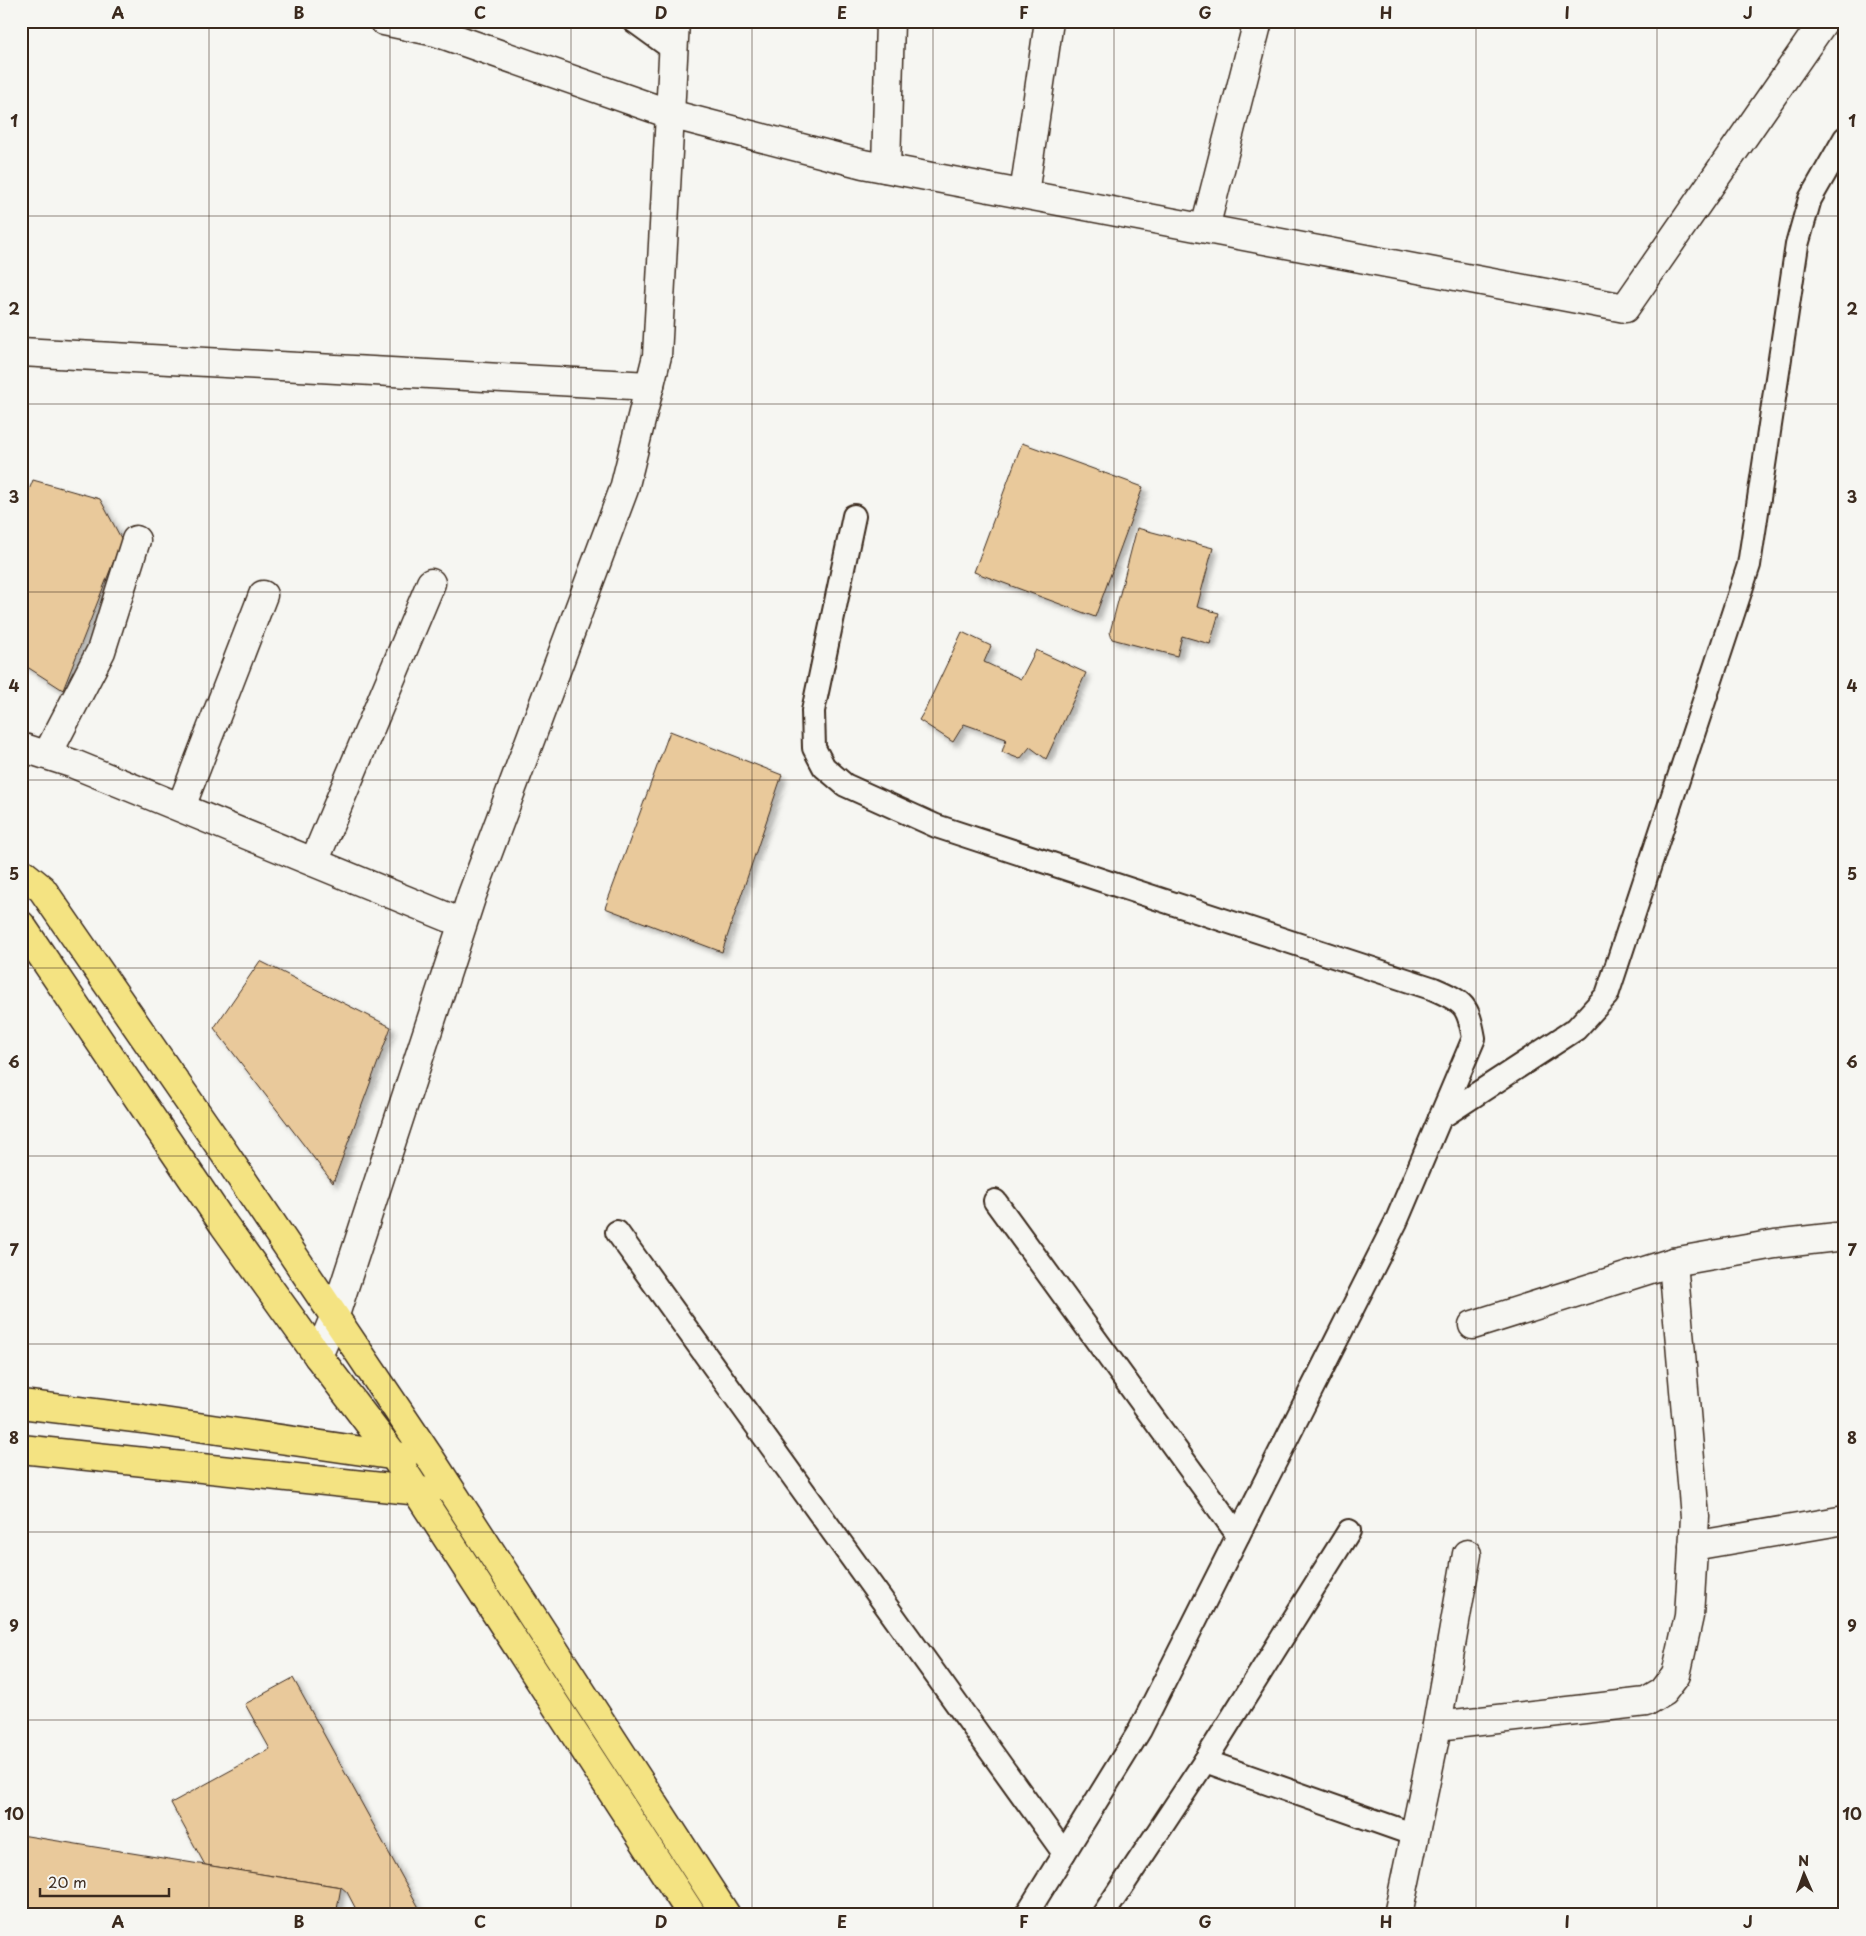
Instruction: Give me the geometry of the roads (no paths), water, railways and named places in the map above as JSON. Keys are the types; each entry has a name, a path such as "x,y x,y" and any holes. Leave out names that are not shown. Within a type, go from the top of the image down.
{"main road":[{"path":"21,872 42,889 216,1140 430,1458 726,1915"},
{"path":"21,925 224,1225 318,1356 394,1456 692,1915"},
{"path":"21,1404 143,1419 394,1456 430,1458"},
{"path":"21,1449 418,1492 451,1492"}],"street":[{"path":"384,21 436,32 670,114 863,164 1625,308 1824,21"},
{"path":"318,1356 334,1318 462,922 624,490 657,356 675,21"},
{"path":"886,168 890,21"},
{"path":"1024,194 1049,21"},
{"path":"1205,228 1258,21"},
{"path":"21,352 650,386"},
{"path":"47,755 101,651 136,540"},
{"path":"314,862 432,583"},
{"path":"180,807 263,595"},
{"path":"21,747 47,755 180,807 462,922"},
{"path":"1473,1325 1673,1262 1775,1244 1845,1236"},
{"path":"1437,1726 1646,1702 1663,1692 1676,1675 1689,1616 1695,1517 1673,1262"},
{"path":"1693,1546 1845,1520"},
{"path":"1398,1915 1437,1726 1467,1554"}],"lane":[{"path":"634,21 674,50"},
{"path":"1440,1118 1576,1029 1607,995 1749,564 1797,245 1810,199 1845,138"},
{"path":"854,516 813,711 814,748 824,767 845,785 936,826 1424,986 1458,999 1470,1014 1474,1038 1396,1222 1140,1730 1026,1915"},
{"path":"995,1202 1238,1535"},
{"path":"617,1232 1064,1853"},
{"path":"1102,1915 1205,1762 1350,1531"},
{"path":"1205,1762 1415,1835"}]}
